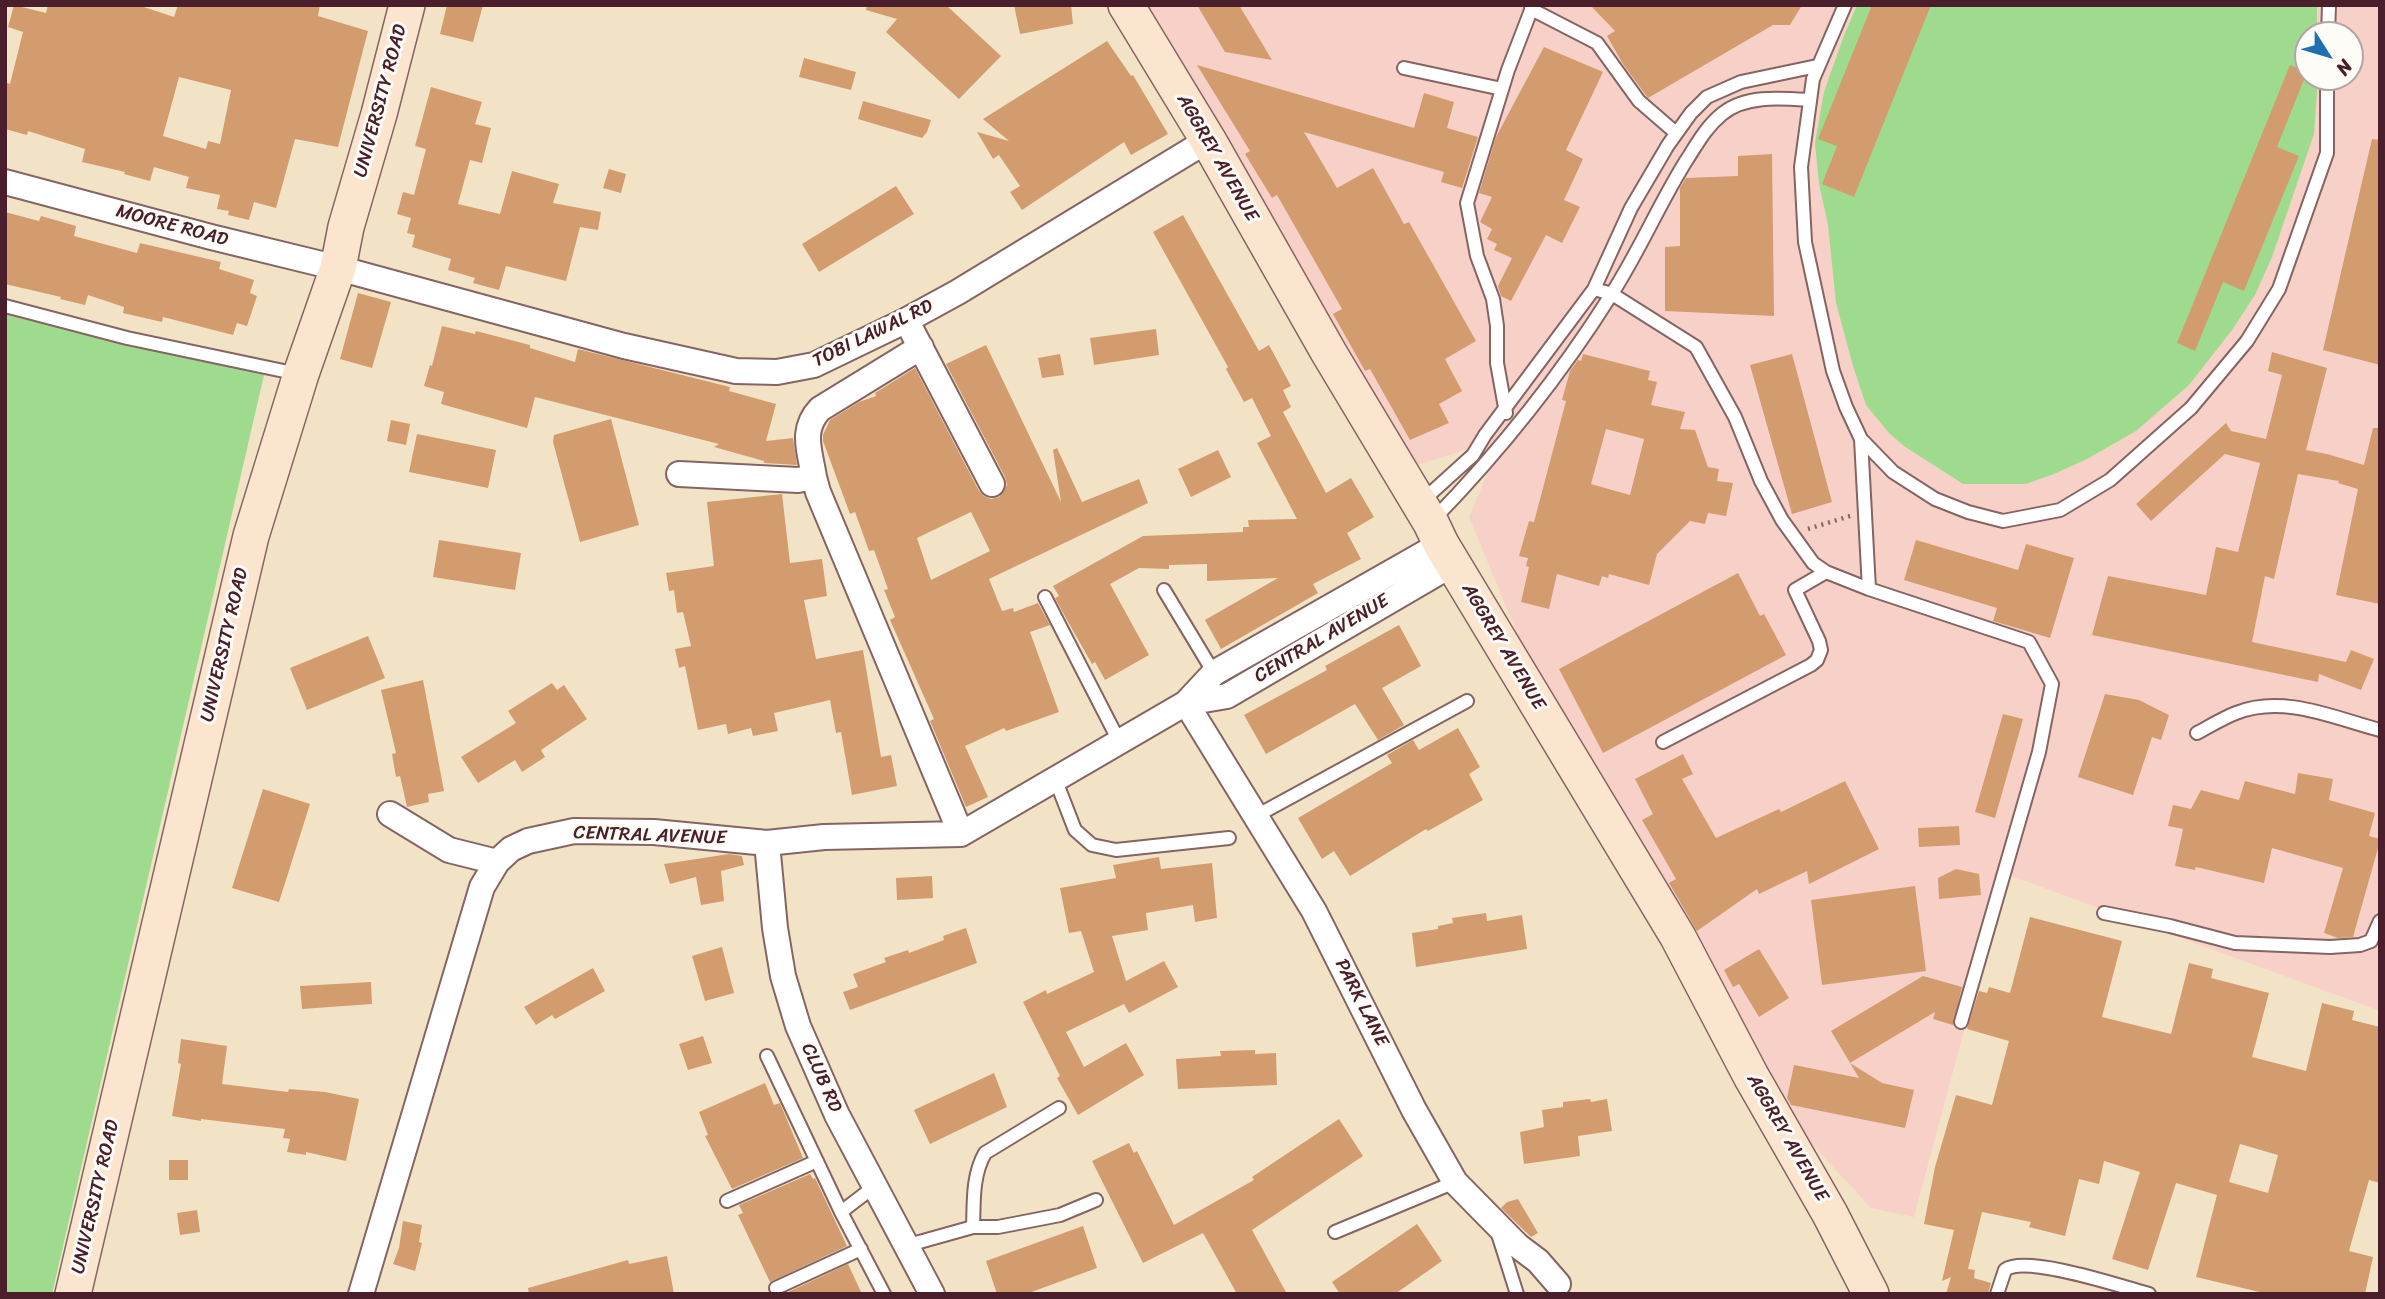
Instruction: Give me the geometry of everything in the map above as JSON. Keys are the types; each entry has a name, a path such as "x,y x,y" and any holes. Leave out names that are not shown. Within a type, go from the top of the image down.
{"street":[{"name":"UNIVERSITY ROAD","path":"73,1294 251,537 338,268 346,227 407,5"},
{"name":"AGGREY AVENUE","path":"1126,5 1208,140 1436,534 1678,937 1871,1294"},
{"name":"TOBI LAWAL RD","path":"338,268 625,346 736,370 776,372 814,365 905,321 958,292 1208,140"},
{"name":"MOORE ROAD","path":"5,182 338,268"},
{"path":"905,321 992,485"},
{"path":"921,347 820,409 810,419 807,433 814,477 824,505 961,834"},
{"path":"679,474 798,480 814,477"},
{"name":"CENTRAL AVENUE","path":"1186,703 1227,696 1373,596 1436,534"},
{"name":"CENTRAL AVENUE","path":"361,1294 482,887 497,862 511,849 528,841 574,831 654,832 767,843 824,837 961,834 1186,703 1214,673 1373,596"},
{"name":"PARK LANE","path":"1186,703 1314,911 1414,1110 1455,1182 1494,1224 1538,1261 1558,1284"},
{"path":"390,814 449,850 497,862"},
{"name":"CLUB RD","path":"767,843 775,928 783,976 798,1026 837,1115 932,1294"}],"lane":[{"path":"1845,5 1817,66 1809,100 1801,167 1805,242 1833,371 1861,439 1869,589"},
{"path":"1511,430 1497,363 1493,299 1477,256 1467,204 1502,89 1532,7 1597,43 1639,101 1676,133"},
{"path":"1436,534 1485,435 1594,289 1631,208 1676,133 1707,97 1741,82 1817,66"},
{"path":"1404,68 1502,89"},
{"path":"1861,439 1894,472 1935,499 1968,512 2003,521 2060,510 2110,480 2192,408 2247,341 2279,289 2327,153 2328,91"},
{"path":"1436,534 1612,295 1671,185 1708,126 1724,112 1758,100 1809,100"},
{"path":"1594,289 1612,295 1696,347 1735,417 1761,481 1790,534 1813,563 1826,572 1869,589 2029,642 2052,684 2039,751 1961,1022"},
{"path":"5,306 127,338 302,374"},
{"path":"1663,742 1817,660 1821,650 1819,641 1795,590 1826,572"},
{"path":"1164,590 1214,673"},
{"path":"1045,597 1120,743"},
{"path":"1256,816 1467,701"},
{"path":"2197,733 2236,713 2261,706 2286,705 2380,730"},
{"path":"1056,781 1075,830 1092,845 1116,850 1229,838"},
{"path":"2104,913 2235,943 2330,947 2371,942 2380,921"},
{"path":"767,1056 841,1212 884,1294"},
{"path":"973,1227 975,1177 985,1153 1059,1108"},
{"path":"727,1201 817,1161"},
{"path":"1335,1232 1455,1182"},
{"path":"841,1212 875,1186"},
{"path":"905,1245 973,1227 998,1227 1060,1215 1097,1200"},
{"path":"1494,1224 1517,1294"},
{"path":"776,1288 861,1249"},
{"path":"1997,1294 2005,1270 2013,1265 2059,1269 2149,1294"}],"path":[{"path":"1790,534 1865,511"}],"shaded area":[{"path":"1144,5 2380,5 2380,1011 2006,874 1914,1217 1871,1208 1783,1113 1550,713 1469,517 1490,467 1466,450 1404,469"}],"green space":[{"path":"1857,5 2317,5 2317,21 2294,21 2294,91 2317,91 2314,134 2272,257 2255,295 2232,330 2189,385 2136,431 2087,459 2026,484 1963,484 1904,446 1889,433 1866,405 1836,303 1828,225 1819,184 1815,143 1824,92"},
{"path":"5,314 264,375 52,1294 5,1294"}],"building":[{"path":"14,5 46,13 48,5 138,5 174,17 178,5 320,5 318,16 368,31 338,147 295,139 276,208 254,202 249,220 217,209 220,195 186,188 189,177 154,167 150,181 82,162 85,149 28,131 27,135 5,129 5,82 10,84 23,32 8,27","holes":["179,77 231,90 220,144 208,141 206,149 163,136"]},
{"path":"447,5 483,5 473,42 440,34"},
{"path":"867,5 946,5 1001,56 959,99 886,32 897,19 866,10"},
{"path":"1014,5 1071,5 1073,24 1020,34"},
{"path":"1197,5 1239,5 1272,60 1225,52"},
{"path":"1590,5 1802,5 1790,25 1773,25 1648,98 1607,36 1615,31"},
{"path":"1872,5 1931,5 1854,197 1822,184 1837,146 1818,139"},
{"path":"1107,41 1131,76 1133,75 1168,134 1131,155 1124,142 1022,210 1010,192 1020,186 999,155 993,159 977,132 1009,141 983,119"},
{"path":"1544,47 1603,72 1566,150 1583,159 1564,200 1580,207 1562,243 1546,235 1511,301 1501,296 1498,286 1512,258 1494,250 1497,244 1487,239 1492,229 1480,222 1492,197 1479,193 1496,137"},
{"path":"804,58 856,72 851,90 799,77"},
{"path":"1197,65 1414,128 1424,93 1454,102 1447,128 1478,137 1462,188 1441,182 1444,172 1304,132 1337,188 1373,168 1404,224 1409,222 1476,341 1445,359 1462,391 1439,404 1449,423 1410,440 1370,369 1365,371 1333,314 1342,309 1277,195 1272,198 1245,154 1250,151"},
{"path":"2290,65 2294,67 2294,91 2299,91 2277,147 2299,156 2244,291 2223,282 2195,351 2177,343"},
{"path":"431,87 482,102 475,124 491,128 482,163 470,160 458,204 500,214 512,171 559,184 553,203 601,212 598,230 580,227 566,281 506,266 499,290 473,283 475,278 448,270 451,259 412,247 415,235 407,233 411,218 397,214 403,192 414,195 426,149 415,146"},
{"path":"863,101 931,120 927,132 922,138 858,119"},
{"path":"2372,139 2380,140 2380,365 2323,350"},
{"path":"1772,154 1774,316 1665,311 1665,247 1680,246 1680,188 1686,178 1738,176 1738,156"},
{"path":"609,169 626,174 621,193 603,188"},
{"path":"896,186 914,214 819,272 802,244"},
{"path":"5,212 39,221 41,216 76,226 74,236 137,253 140,243 221,262 219,269 254,280 250,293 257,296 247,326 237,323 233,335 163,317 162,322 123,313 124,307 88,295 85,305 5,284"},
{"path":"1183,215 1259,351 1269,345 1291,386 1283,390 1291,407 1283,412 1326,493 1351,478 1374,517 1347,533 1361,559 1313,584 1318,593 1221,649 1205,620 1278,578 1207,581 1207,564 1169,565 1169,569 1139,568 1110,584 1149,655 1105,680 1095,662 1092,664 1067,620 1055,598 1059,596 1053,586 1143,536 1243,532 1243,527 1249,527 1248,520 1297,519 1257,443 1271,436 1252,398 1244,402 1226,369 1228,367 1153,232"},
{"path":"358,293 391,302 372,368 340,359"},
{"path":"442,326 475,334 476,331 530,345 530,348 575,362 578,349 730,387 729,391 776,404 766,441 793,438 797,465 764,463 714,447 719,444 535,397 527,428 441,404 444,392 424,386"},
{"path":"1156,329 1159,355 1094,365 1090,338"},
{"path":"986,345 1061,502 1053,450 1057,448 1082,502 1139,479 1148,503 989,579 1002,611 1013,608 1014,612 1038,603 1050,625 1030,632 1059,712 1006,731 1004,728 965,746 988,797 966,807 930,721 934,719 890,620 895,617 884,590 888,589 874,550 869,551 855,512 850,514 823,441 830,420 859,402 876,396 875,393 915,368 979,491 991,499 999,497 1007,485 1005,477 946,364","holes":["971,512 990,551 931,580 917,538"]},
{"path":"2272,352 2327,368 2306,450 2364,465 2373,428 2380,428 2380,604 2336,595 2358,489 2338,483 2339,481 2298,474 2274,579 2265,576 2252,642 2346,662 2351,650 2374,659 2361,690 2319,674 2318,682 2092,635 2108,576 2206,595 2216,547 2238,552 2260,463 2225,454 2151,521 2136,504 2226,423 2231,431 2266,439 2282,375 2268,371"},
{"path":"1060,354 1064,375 1042,378 1038,358"},
{"path":"1583,354 1650,371 1648,380 1657,382 1651,405 1685,412 1680,429 1695,430 1708,467 1719,469 1717,481 1733,483 1726,516 1708,513 1705,524 1690,521 1657,554 1649,585 1609,574 1608,578 1602,576 1599,586 1557,574 1549,609 1521,602 1529,567 1526,566 1528,558 1519,556 1529,521 1534,522 1566,401 1562,400 1570,371 1578,360 1581,361","holes":["1606,429 1644,439 1630,495 1591,484"]},
{"path":"1792,354 1832,502 1792,514 1750,365"},
{"path":"611,419 639,525 580,542 553,442 554,435"},
{"path":"391,420 410,424 406,445 387,441"},
{"path":"417,434 496,450 488,488 409,472"},
{"path":"1218,450 1231,477 1191,497 1178,469"},
{"path":"782,494 790,563 822,559 827,596 804,600 816,659 863,650 881,757 891,755 897,786 852,795 841,732 836,733 830,700 774,713 778,731 753,736 751,728 728,734 726,724 698,730 685,666 679,668 675,649 691,646 683,612 677,613 674,590 669,591 666,573 714,566 707,502"},
{"path":"439,540 521,553 515,590 433,577"},
{"path":"1916,540 2018,570 2026,544 2074,558 2050,638 1993,621 1997,608 1904,580"},
{"path":"1738,573 1760,616 1764,614 1786,655 1603,753 1559,669"},
{"path":"1399,625 1421,666 1382,688 1404,725 1378,740 1355,704 1266,754 1244,715 1327,670 1325,666"},
{"path":"368,636 385,678 307,710 290,668"},
{"path":"423,680 444,791 428,794 429,802 407,807 400,776 396,777 392,754 396,753 381,690"},
{"path":"552,683 557,690 564,685 587,719 541,750 545,757 522,772 515,760 478,783 461,757 516,723 508,711"},
{"path":"2105,694 2139,700 2169,715 2161,740 2152,737 2133,795 2078,777"},
{"path":"2003,714 2023,719 1995,818 1975,812"},
{"path":"1458,728 1480,767 1469,774 1483,800 1428,831 1426,829 1350,876 1334,851 1322,859 1298,818 1392,763 1387,755 1413,740 1419,750"},
{"path":"1683,754 1693,774 1682,779 1716,838 1779,809 1781,812 1845,781 1879,849 1809,884 1807,871 1759,894 1757,889 1697,931 1669,883 1676,879 1642,820 1653,814 1635,779"},
{"path":"2298,773 2333,779 2329,800 2375,813 2369,836 2380,841 2353,937 2338,938 2324,933 2343,868 2272,848 2264,883 2196,867 2195,870 2175,866 2183,829 2168,826 2173,805 2191,809 2201,790 2239,800 2245,781 2295,794"},
{"path":"263,789 310,804 279,902 232,888"},
{"path":"1959,826 1960,845 1919,847 1918,828"},
{"path":"729,854 742,856 744,865 721,871 724,901 701,905 696,877 670,884 664,864"},
{"path":"1159,857 1161,869 1212,863 1217,918 1195,922 1193,905 1146,913 1148,930 1112,936 1126,981 1164,961 1178,987 1129,1013 1124,1004 1066,1032 1084,1067 1126,1043 1144,1075 1078,1115 1057,1078 1060,1076 1023,1002 1046,990 1047,994 1094,972 1081,931 1069,933 1060,888 1116,878 1113,865"},
{"path":"1956,869 1979,874 1981,895 1939,899 1938,878"},
{"path":"932,876 933,898 897,900 896,878"},
{"path":"1915,886 1926,971 1822,985 1811,900"},
{"path":"1486,913 1487,921 1522,915 1527,949 1416,967 1412,933 1438,929 1438,926 1453,923 1452,918"},
{"path":"2030,917 2122,941 2102,1017 2171,1034 2189,963 2213,969 2211,978 2269,993 2252,1057 2306,1071 2322,1003 2354,1011 2352,1020 2380,1027 2380,1183 2369,1180 2349,1251 2373,1257 2365,1294 2268,1294 2196,1277 2217,1195 2176,1183 2148,1270 2112,1259 2140,1172 2104,1161 2099,1184 2079,1179 2065,1236 2029,1227 2031,1222 1982,1212 1968,1269 1975,1270 1974,1278 1991,1283 1988,1294 1946,1294 1951,1277 1942,1281 1954,1230 1924,1224 1935,1167 1956,1095 1992,1105 2009,1041 1967,1029 1979,991 1987,993 1989,987 2010,993","holes":["2240,1144 2278,1155 2268,1193 2229,1182"]},
{"path":"966,928 977,963 850,1010 843,992 858,987 853,974 886,962 884,958 908,950 909,953 944,940 943,936"},
{"path":"722,947 734,993 705,1001 692,956"},
{"path":"1759,949 1789,998 1759,1017 1739,984 1733,987 1724,970"},
{"path":"593,968 605,991 555,1019 552,1015 536,1025 524,1007"},
{"path":"1923,976 1962,987 1953,1025 1933,1019 1935,1012 1850,1063 1831,1031"},
{"path":"371,982 372,1004 302,1009 300,986"},
{"path":"703,1036 712,1063 688,1070 679,1044"},
{"path":"181,1039 227,1046 222,1084 288,1092 289,1089 325,1092 359,1099 346,1161 306,1152 306,1155 287,1152 290,1139 283,1138 285,1129 172,1116 181,1064 178,1063"},
{"path":"1255,1050 1255,1054 1276,1053 1277,1085 1178,1089 1176,1059 1221,1056 1220,1051"},
{"path":"1850,1063 1882,1083 1914,1090 1905,1128 1791,1105 1787,1098 1794,1065 1859,1078"},
{"path":"994,1073 1007,1107 930,1144 914,1110"},
{"path":"765,1083 774,1105 780,1103 803,1158 732,1189 705,1136 708,1135 699,1112"},
{"path":"1590,1099 1591,1102 1607,1099 1612,1131 1578,1136 1580,1156 1524,1164 1520,1132 1544,1127 1542,1110 1563,1107 1563,1102"},
{"path":"1339,1119 1363,1156 1252,1230 1287,1294 1237,1294 1203,1233 1143,1263 1092,1161 1129,1143 1134,1153 1137,1151 1174,1225 1254,1180 1252,1177"},
{"path":"169,1160 188,1160 188,1180 169,1180"},
{"path":"810,1174 815,1178 847,1246 770,1282 738,1215 743,1213 739,1205"},
{"path":"1518,1199 1538,1233 1531,1237 1501,1208 1507,1202"},
{"path":"197,1210 200,1232 180,1235 177,1213"},
{"path":"403,1221 422,1225 419,1242 422,1243 415,1271 393,1264 399,1248"},
{"path":"1417,1224 1442,1261 1395,1294 1340,1294 1332,1282"},
{"path":"1083,1226 1097,1268 1026,1294 997,1294 986,1261"},
{"path":"667,1256 674,1294 529,1294 528,1288 628,1260 629,1264"},
{"path":"848,1264 862,1294 784,1294"}]}
